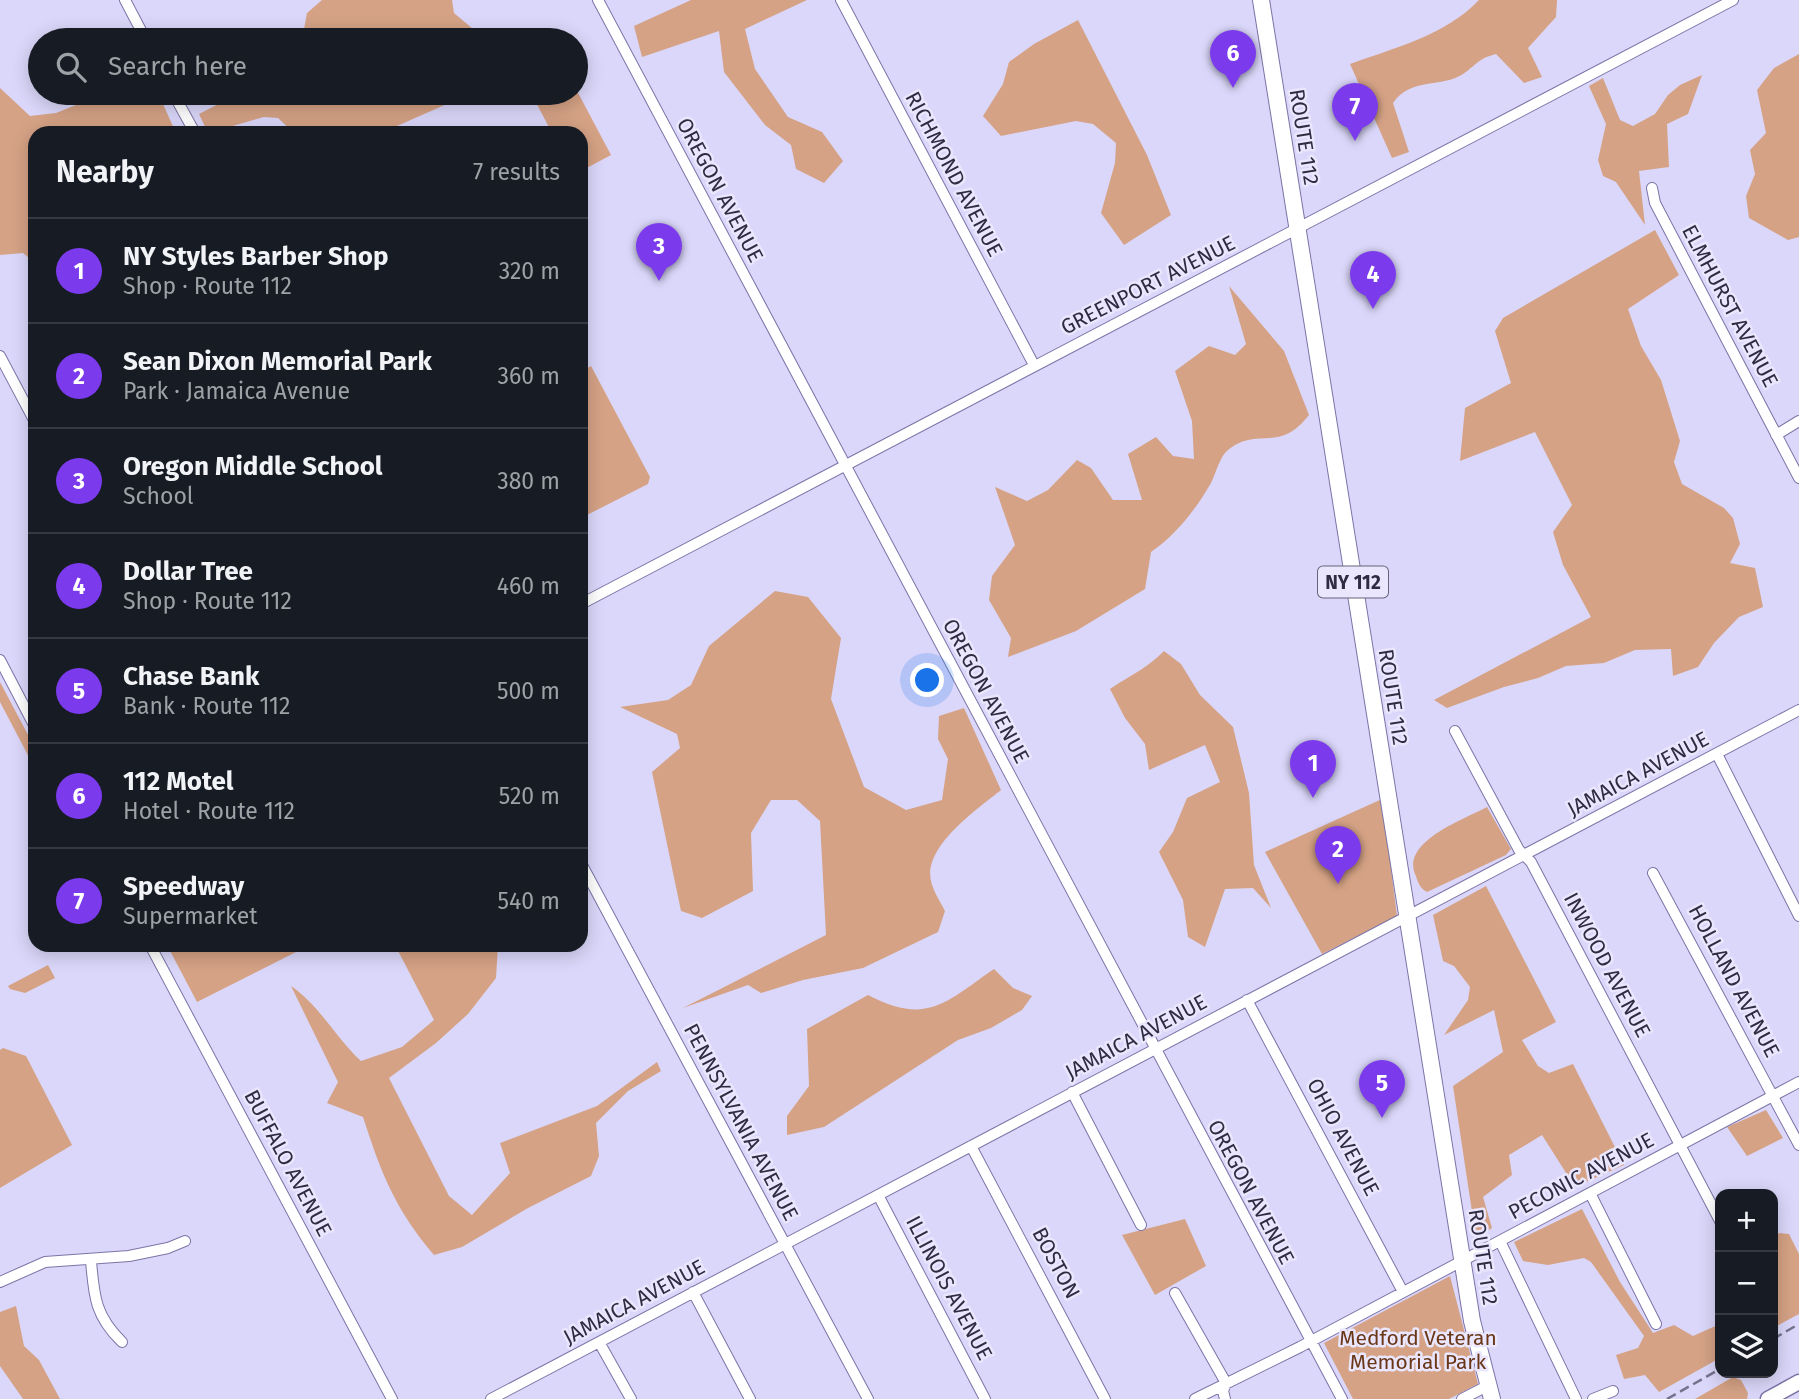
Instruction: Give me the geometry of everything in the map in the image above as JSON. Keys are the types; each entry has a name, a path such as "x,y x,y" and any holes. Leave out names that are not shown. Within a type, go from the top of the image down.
{"main road":[{"name":"ROUTE 112","path":"1261,0 1475,1336 1490,1392"}],"street":[{"path":"125,0 140,28"},
{"name":"OREGON AVENUE","path":"598,0 1342,1399"},
{"name":"RICHMOND AVENUE","path":"841,0 1034,365"},
{"name":"GREENPORT AVENUE","path":"588,600 1732,0"},
{"path":"180,105 191,126"},
{"name":"ELMHURST AVENUE","path":"1652,188 1655,203 1799,478"},
{"path":"0,356 28,409"},
{"path":"1776,435 1799,421"},
{"path":"0,660 28,714"},
{"name":"JAMAICA AVENUE","path":"491,1399 511,1394 599,1342 693,1292 1799,710"},
{"name":"INWOOD AVENUE","path":"1455,731 1525,856 1531,862 1715,1211"},
{"path":"1717,754 1799,916"},
{"name":"HOLLAND AVENUE","path":"1653,873 1799,1145"},
{"name":"PENNSYLVANIA AVENUE","path":"588,876 868,1399"},
{"name":"BUFFALO AVENUE","path":"154,952 392,1399"},
{"name":"OHIO AVENUE","path":"1247,1000 1403,1292"},
{"name":"PECONIC AVENUE","path":"1195,1399 1311,1341 1799,1082"},
{"path":"1072,1092 1141,1225"},
{"name":"BOSTON","path":"971,1146 1105,1399"},
{"path":"1590,1193 1656,1324"},
{"name":"ILLINOIS AVENUE","path":"878,1195 985,1399"},
{"path":"0,1282 45,1262 91,1261 148,1253 186,1241"},
{"path":"1500,1241 1576,1399"},
{"path":"91,1261 97,1306 105,1326 122,1342"},
{"path":"693,1292 750,1399"},
{"path":"1175,1293 1226,1382 1223,1391 1226,1399"},
{"path":"599,1342 631,1399"},
{"path":"1768,1399 1799,1382"},
{"path":"1593,1399 1614,1391"},
{"path":"1462,1399 1490,1392"}],"green space":[{"path":"322,0 452,0 454,13 472,28 304,28 307,13"},
{"path":"691,0 807,0 745,29 755,69 788,117 822,132 843,161 824,183 796,169 791,145 765,125 724,72 719,31 642,57 634,26"},
{"path":"1479,0 1557,0 1556,17 1528,48 1542,77 1524,83 1496,54 1481,60 1455,78 1409,89 1393,103 1409,152 1392,158 1350,64 1435,31 1451,23"},
{"path":"1078,20 1147,155 1171,215 1124,245 1101,213 1115,163 1116,143 1093,124 1076,121 1001,136 983,116 1003,84 1009,62 1034,44"},
{"path":"1799,54 1799,237 1788,240 1749,218 1746,196 1755,174 1750,150 1766,133 1757,90 1774,68"},
{"path":"1702,75 1688,114 1667,124 1669,167 1639,171 1645,225 1616,182 1603,176 1598,160 1606,124 1589,86 1603,78 1620,120 1633,126 1655,114 1668,95 1680,85"},
{"path":"0,88 30,116 56,113 76,105 163,105 173,126 28,126 28,257 23,253 0,255"},
{"path":"217,105 445,105 397,126 287,126 278,118 264,117 232,126 205,126 199,114"},
{"path":"537,105 584,105 611,155 588,167 588,126 548,126"},
{"path":"1655,230 1679,275 1628,309 1641,346 1661,380 1680,441 1674,462 1682,484 1724,508 1733,518 1740,544 1730,563 1755,568 1763,607 1739,617 1714,643 1698,667 1673,676 1671,649 1635,650 1604,663 1566,666 1447,708 1434,700 1591,617 1563,565 1553,532 1572,505 1535,432 1460,461 1465,408 1511,383 1495,331 1503,318"},
{"path":"1229,286 1284,351 1309,415 1288,434 1239,443 1225,453 1211,483 1192,512 1169,538 1151,552 1145,589 1076,631 1008,657 1011,638 989,600 992,576 1015,545 995,487 1027,501 1048,490 1077,460 1091,468 1113,500 1142,500 1128,454 1156,437 1173,456 1194,459 1192,421 1175,371 1209,346 1235,355 1246,344"},
{"path":"591,366 650,477 648,484 588,514 588,368"},
{"path":"775,591 808,597 841,638 831,699 864,787 906,810 942,800 948,759 938,739 939,716 964,708 1001,790 967,817 935,855 931,881 945,911 938,932 863,968 803,980 761,993 748,985 683,1008 826,935 820,821 797,800 771,800 751,833 753,891 702,918 681,911 652,772 680,748 677,734 620,707 668,700 691,685 709,646"},
{"path":"1164,651 1181,664 1200,695 1233,727 1249,793 1254,865 1271,908 1253,888 1225,889 1205,947 1188,937 1183,900 1159,852 1173,832 1187,798 1220,782 1205,745 1149,770 1145,744 1125,718 1110,689 1145,667"},
{"path":"0,682 28,735 28,755 0,702"},
{"path":"1382,799 1397,916 1322,954 1265,852"},
{"path":"1487,807 1511,849 1506,855 1427,892 1424,890 1415,874 1413,862 1418,851 1438,833"},
{"path":"1486,886 1556,1022 1522,1040 1538,1066 1549,1073 1573,1064 1624,1165 1575,1187 1542,1135 1509,1155 1512,1175 1483,1197 1492,1228 1476,1238 1453,1086 1503,1052 1494,1010 1444,1035 1468,1000 1470,987 1454,966 1443,961 1433,915"},
{"path":"171,952 296,952 197,1002"},
{"path":"399,952 498,952 496,978 468,1014 436,1043 389,1078 449,1196 472,1215 510,1173 500,1143 597,1106 657,1062 661,1071 628,1091 596,1123 599,1156 591,1176 528,1208 462,1247 434,1255 399,1206 376,1156 363,1117 327,1103 338,1082 291,986 310,1003 361,1061 402,1047 434,1020"},
{"path":"48,965 55,978 25,993 8,986"},
{"path":"994,969 1013,988 1032,996 1022,1010 991,1028 958,1040 824,1127 787,1135 787,1116 809,1086 807,1029 868,995 906,1009 935,1006 949,1000"},
{"path":"3,1048 26,1056 72,1145 0,1188 0,1050"},
{"path":"1766,1110 1783,1138 1747,1156 1727,1127"},
{"path":"1582,1209 1620,1282 1653,1333 1674,1325 1693,1336 1715,1326 1715,1361 1659,1392 1645,1375 1624,1379 1616,1355 1638,1348 1644,1336 1591,1262 1584,1258 1548,1265 1523,1261 1514,1242"},
{"path":"1185,1219 1206,1266 1155,1295 1122,1235"},
{"path":"1778,1234 1789,1234 1799,1254 1799,1314 1778,1325 1778,1252"},
{"name":"Medford Veteran Memorial Park","path":"1450,1276 1478,1384 1449,1399 1353,1399 1324,1343"},
{"path":"16,1306 24,1346 39,1360 60,1399 23,1399 0,1366 0,1312"},
{"path":"1731,1378 1741,1380 1748,1393 1747,1399 1695,1399"}],"railway":[{"path":"1778,1336 1799,1324"},
{"path":"1667,1399 1715,1372"}],"place":[{"name":"112 Motel","path":"1233,88"},
{"name":"Speedway","path":"1355,141"},
{"name":"Oregon Middle School","path":"659,281"},
{"name":"Dollar Tree","path":"1373,309"},
{"name":"NY Styles Barber Shop","path":"1313,798"},
{"name":"Sean Dixon Memorial Park","path":"1338,884"},
{"name":"Chase Bank","path":"1382,1118"}]}
